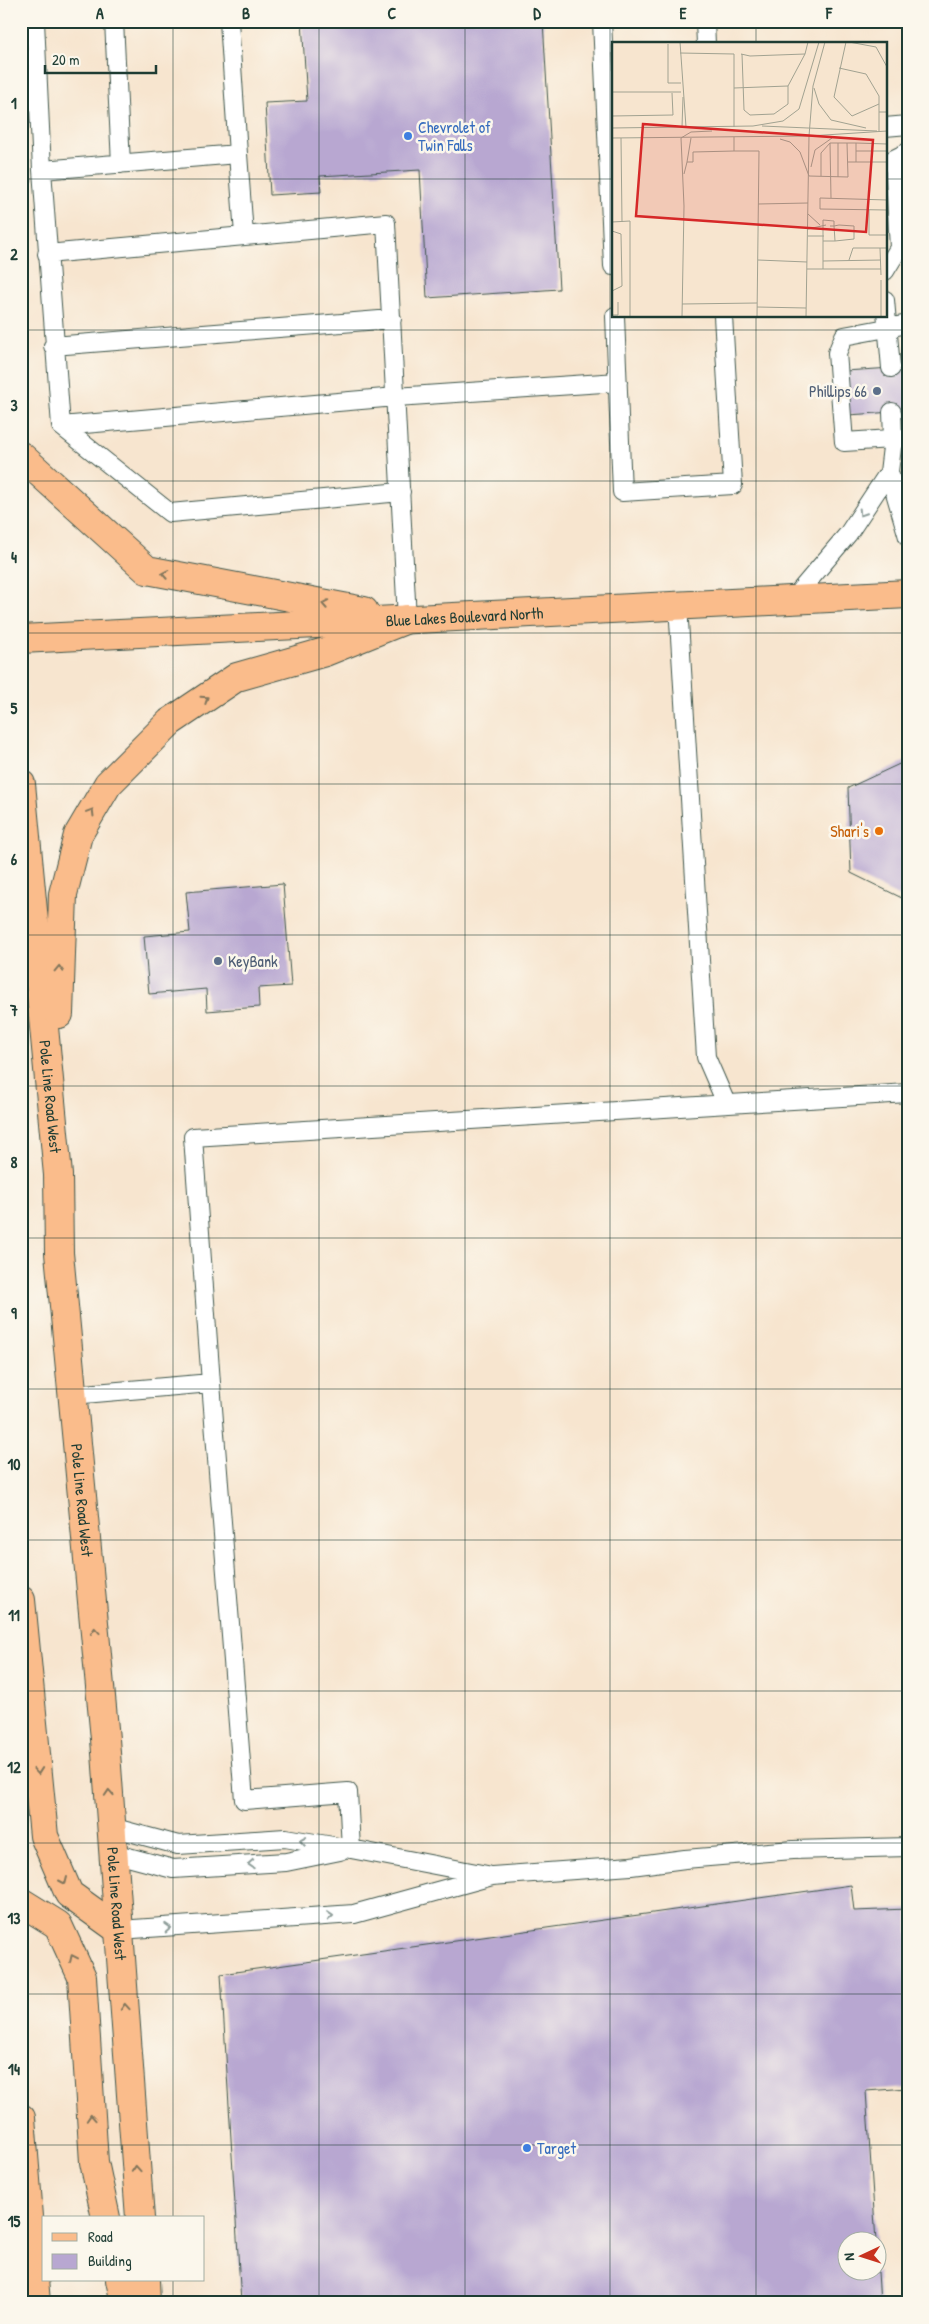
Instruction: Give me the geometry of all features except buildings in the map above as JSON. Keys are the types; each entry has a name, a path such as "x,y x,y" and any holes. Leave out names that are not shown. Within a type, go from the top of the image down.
{"main road":[{"path":"21,456 147,570 407,619"},
{"name":"Blue Lakes Boulevard North","path":"21,640 908,594"},
{"path":"58,1175 59,972 62,894 78,835 108,784 170,722 237,678 325,652 407,619"},
{"name":"Pole Line Road West","path":"21,784 58,1175 59,1253 105,1739 140,2216"},
{"path":"21,1600 44,1836 70,1894 119,1930"},
{"path":"21,1902 58,1925 82,1978 94,2162 106,2216"},
{"path":"21,2118 36,2303"},
{"path":"120,2282 125,2303"},
{"path":"145,2282 146,2303"}],"lane":[{"path":"35,21 47,254 61,426 170,513 402,492"},
{"path":"114,21 121,164"},
{"path":"229,21 244,235"},
{"path":"602,21 612,244"},
{"path":"704,21 706,42"},
{"path":"886,127 908,125"},
{"path":"886,269 899,248 894,159 908,152"},
{"path":"42,170 238,154"},
{"path":"47,254 386,223 402,492 407,619"},
{"path":"886,309 891,368"},
{"path":"615,318 622,492 733,485 723,318"},
{"path":"53,346 392,319"},
{"path":"900,438 844,442 837,353 844,336 888,326 908,324"},
{"path":"61,426 396,397 618,382"},
{"path":"793,599 848,534 889,472 900,438 892,412"},
{"path":"889,472 908,537"},
{"path":"678,605 706,1057 726,1103"},
{"path":"351,1849 348,1792 244,1800 193,1137 908,1093"},
{"path":"72,1395 211,1383"},
{"path":"112,1840 178,1845 285,1838 492,1876"},
{"path":"112,1840 173,1869 286,1862 351,1849"},
{"path":"119,1930 354,1914 492,1876 631,1866 685,1859 793,1850 908,1847"}],"place":[{"name":"Chevrolet of Twin Falls","path":"408,136"},
{"name":"Phillips 66","path":"877,391"},
{"name":"Shari's","path":"879,831"},
{"name":"KeyBank","path":"218,961"},
{"name":"Target","path":"527,2148"}]}
